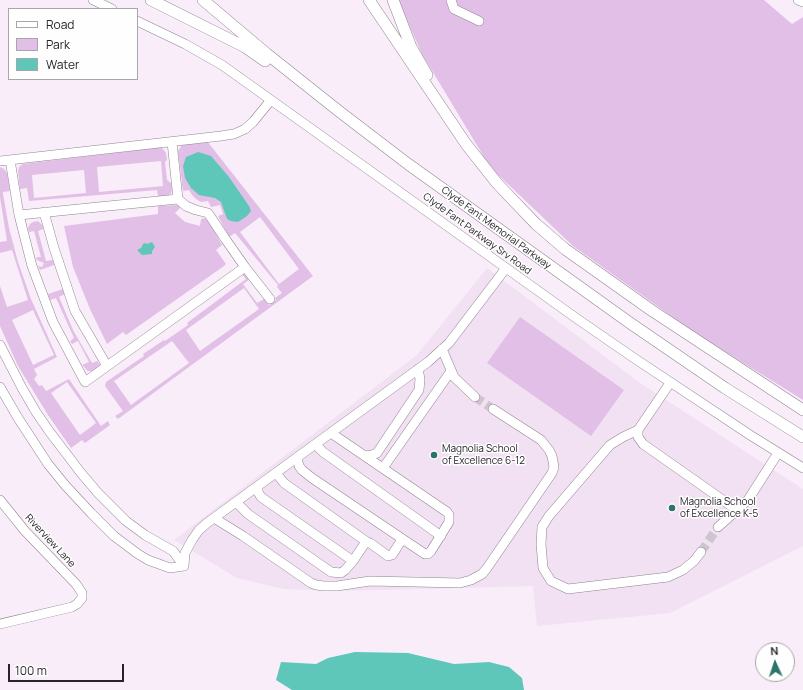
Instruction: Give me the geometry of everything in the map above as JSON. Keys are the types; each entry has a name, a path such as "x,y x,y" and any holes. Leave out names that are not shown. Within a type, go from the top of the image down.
{"main road":[{"path":"151,0 245,47 311,90"},
{"name":"Clyde Fant Memorial Parkway","path":"202,0 311,90 408,164 630,323 731,391 803,436"},
{"path":"369,0 466,144 509,196 536,224 565,249 651,310 803,410"},
{"path":"393,0 411,47 466,144"}],"street":[{"path":"93,0 110,8"},
{"path":"451,0 454,9 479,21"},
{"path":"798,0 803,2"},
{"name":"Clyde Fant Parkway Srv Road","path":"138,21 205,54 222,65 588,326 750,435 803,468"},
{"path":"0,161 234,134 245,129 253,122 271,100"},
{"path":"172,142 178,199 186,206 208,214 245,267 270,299"},
{"path":"10,160 19,215 32,266 53,322 85,382 245,267"},
{"path":"19,215 178,199"},
{"path":"44,212 54,248 76,311 107,366"},
{"path":"184,566 185,553 199,530 418,369 449,343 506,268"},
{"path":"0,344 36,412 49,432 81,474 126,521 145,535 173,551 184,566"},
{"path":"442,349 454,377 475,397"},
{"path":"365,456 372,455 377,452 419,390 420,379 418,369"},
{"path":"383,468 451,371"},
{"path":"670,382 638,430 610,445 549,516 542,527 541,544 543,568 550,581 568,589 668,577 683,570 694,561 701,552"},
{"path":"0,388 48,464 91,513 114,536 148,560 170,568 184,566"},
{"path":"214,518 316,585 337,586 370,580 460,583 471,580 482,574 487,568 552,474 554,467 552,456 541,440 493,409"},
{"path":"638,430 638,437 643,444 737,510"},
{"path":"297,458 299,466 302,470 312,478 425,554 428,554 449,522 449,515 447,512 331,433"},
{"path":"317,443 323,452 440,536"},
{"path":"718,528 748,500 778,453"},
{"path":"276,473 284,483 388,556 392,555 401,540 404,540"},
{"path":"258,486 258,492 261,497 353,561"},
{"name":"Riverview Lane","path":"0,500 25,531 76,584 80,589 82,598 72,607 0,624"},
{"path":"237,502 248,514 331,572 341,573 345,570 365,543 368,542"}],"shaded area":[{"name":"Magnolia School of Excellence 6-12","path":"487,268 640,383 803,489 803,546 670,613 537,626 533,586 341,591 284,589 237,578 174,540 417,355"}],"green space":[{"path":"398,0 764,0 792,24 803,17 803,400 695,333 573,246 490,167 422,54"},
{"path":"207,141 313,276 118,419 115,416 123,411 105,386 106,382 144,356 143,354 188,325 187,323 246,279 241,273 243,271 250,279 243,284 257,303 264,299 269,305 282,293 277,287 278,285 235,233 229,237 218,216 223,214 220,205 211,207 208,201 201,202 192,195 189,190 183,191 178,151 182,145","holes":["260,217 299,269 279,284 240,232","244,288 259,309 200,351 186,330","172,341 189,363 131,405 114,381"]},
{"path":"162,148 166,153 167,160 165,162 167,180 171,183 172,189 171,194 163,197 158,197 157,190 29,201 27,188 20,189 18,171 19,167 23,164","holes":["161,161 163,186 99,192 97,167","84,170 86,193 34,198 32,175"]},
{"path":"0,167 7,173 10,191 3,192 3,194 9,228 18,262 31,299 57,357 34,369 37,375 34,379 39,386 42,385 46,391 69,379 101,426 108,421 110,425 85,443 82,440 71,448 48,415 18,366 0,326 0,286 7,307 28,300 12,250 0,253 0,242 7,241 0,197","holes":["33,310 54,355 33,365 12,320","67,382 96,423 80,435 51,393"]},
{"path":"177,205 180,208 175,213 185,222 200,226 201,219 204,218 209,221 222,245 216,250 226,264 126,335 123,332 107,344 90,309 73,267 64,226 158,214 158,206"},
{"path":"38,221 43,228 38,231 46,261 53,260 54,265 40,270 38,266 42,267 44,263 36,259 37,257 41,257 34,231 29,232 28,228 30,224"},
{"path":"63,289 65,294 59,297 73,330 92,363 97,361 100,365 97,369 92,371 88,371 82,365 89,362 78,341 72,344 70,341 74,338 56,298 50,300 48,294"},
{"path":"520,317 624,390 591,436 487,363"}],"water":[{"path":"198,152 211,156 229,177 249,206 251,211 247,216 238,222 227,219 221,202 215,198 199,195 191,188 185,178 183,166 186,157"},
{"path":"152,242 155,247 152,254 142,255 137,250 141,248 143,244"},
{"path":"355,652 408,653 454,664 489,662 509,667 522,678 524,690 292,690 276,680 281,662 316,664 328,658"}],"tunnel":[{"path":"475,397 493,409"},
{"path":"701,552 718,527"}],"place":[{"name":"Magnolia School of Excellence 6-12","path":"434,455"},
{"name":"Magnolia School of Excellence K-5","path":"672,508"}]}
